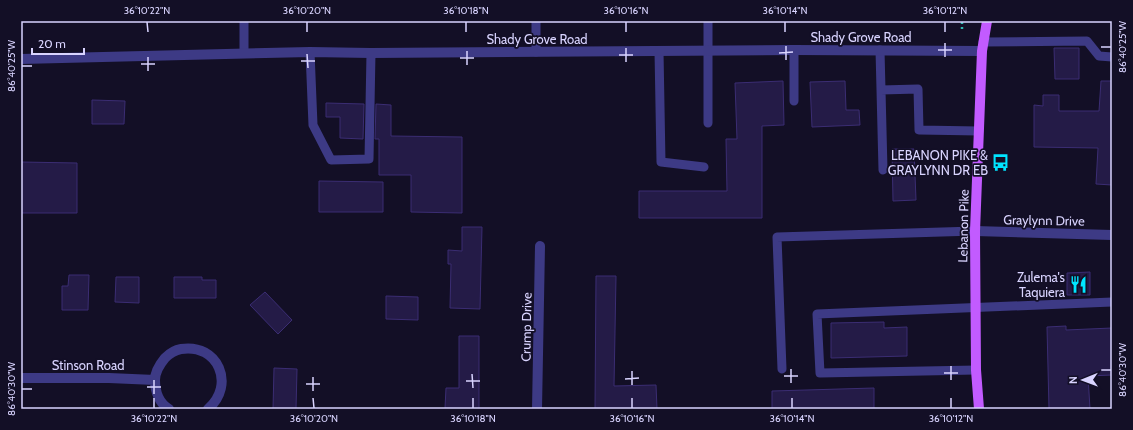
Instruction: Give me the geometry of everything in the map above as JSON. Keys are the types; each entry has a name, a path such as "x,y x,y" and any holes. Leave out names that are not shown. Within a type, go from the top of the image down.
{"main road":[{"name":"Lebanon Pike","path":"979,409 976,370 975,232 982,47 987,21"}],"street":[{"name":"Shady Grove Road","path":"21,59 310,52 371,53 880,50 982,47"},
{"name":"Graylynn Drive","path":"975,232 1112,235"},
{"name":"Crump Drive","path":"537,409 540,246"},
{"path":"169,409 165,407 158,397 155,386 156,375 160,364 167,356 177,350 188,348 200,350 209,355 217,363 221,373 222,384 220,395 214,404 208,409"},
{"name":"Stinson Road","path":"21,378 108,378 155,380"}],"lane":[{"path":"244,21 244,53"},
{"path":"536,21 536,52"},
{"path":"708,21 708,123"},
{"path":"982,47 1087,41 1099,56 1112,57"},
{"path":"794,50 794,101"},
{"path":"880,50 884,170"},
{"path":"659,51 661,162 704,167"},
{"path":"310,52 313,125 331,160 369,159 371,53"},
{"path":"881,90 918,89 919,130 979,131"},
{"path":"782,369 777,238 975,232"},
{"path":"976,370 820,373 817,314 1112,302"}],"path":[{"path":"962,21 962,29"}],"building":[{"path":"1054,48 1079,48 1079,79 1055,79"},
{"path":"783,81 784,125 762,126 762,218 639,218 639,191 727,191 726,139 737,139 735,83"},
{"path":"845,81 846,110 859,110 860,125 812,127 810,82"},
{"path":"1101,81 1112,81 1112,185 1096,184 1098,148 1034,147 1034,105 1043,106 1043,95 1059,95 1059,111 1099,111"},
{"path":"92,100 125,101 124,124 92,124"},
{"path":"326,103 364,104 363,139 340,138 340,117 326,117"},
{"path":"376,104 391,105 391,136 462,137 462,213 411,212 411,175 379,175 379,139 375,139"},
{"path":"892,149 914,149 916,200 893,201"},
{"path":"21,162 77,163 77,213 21,213"},
{"path":"319,181 383,182 383,212 319,212"},
{"path":"462,227 482,227 480,309 450,308 451,264 448,264 448,250 462,251"},
{"name":"Zulema's Taquiera","path":"1090,272 1090,295 1067,295 1067,273"},
{"path":"69,275 89,275 88,310 62,310 62,286 68,286"},
{"path":"596,276 616,276 614,386 656,385 657,409 595,409"},
{"path":"116,277 139,277 139,303 115,302"},
{"path":"174,277 202,277 202,280 216,280 216,298 174,298"},
{"path":"265,292 292,320 278,334 250,305"},
{"path":"386,296 418,297 418,320 386,319"},
{"path":"884,322 884,328 907,327 907,356 831,358 831,323"},
{"path":"1066,326 1066,330 1112,328 1112,375 1088,376 1090,409 1049,409 1047,327"},
{"path":"459,336 479,336 479,409 445,408 446,388 459,388"},
{"path":"274,368 297,369 296,409 273,409"},
{"path":"874,388 874,409 772,409 772,391"}],"place":[{"name":"LEBANON PIKE & GRAYLYNN DR EB","path":"1001,162"},
{"name":"Zulema's Taquiera","path":"1078,284"}]}
